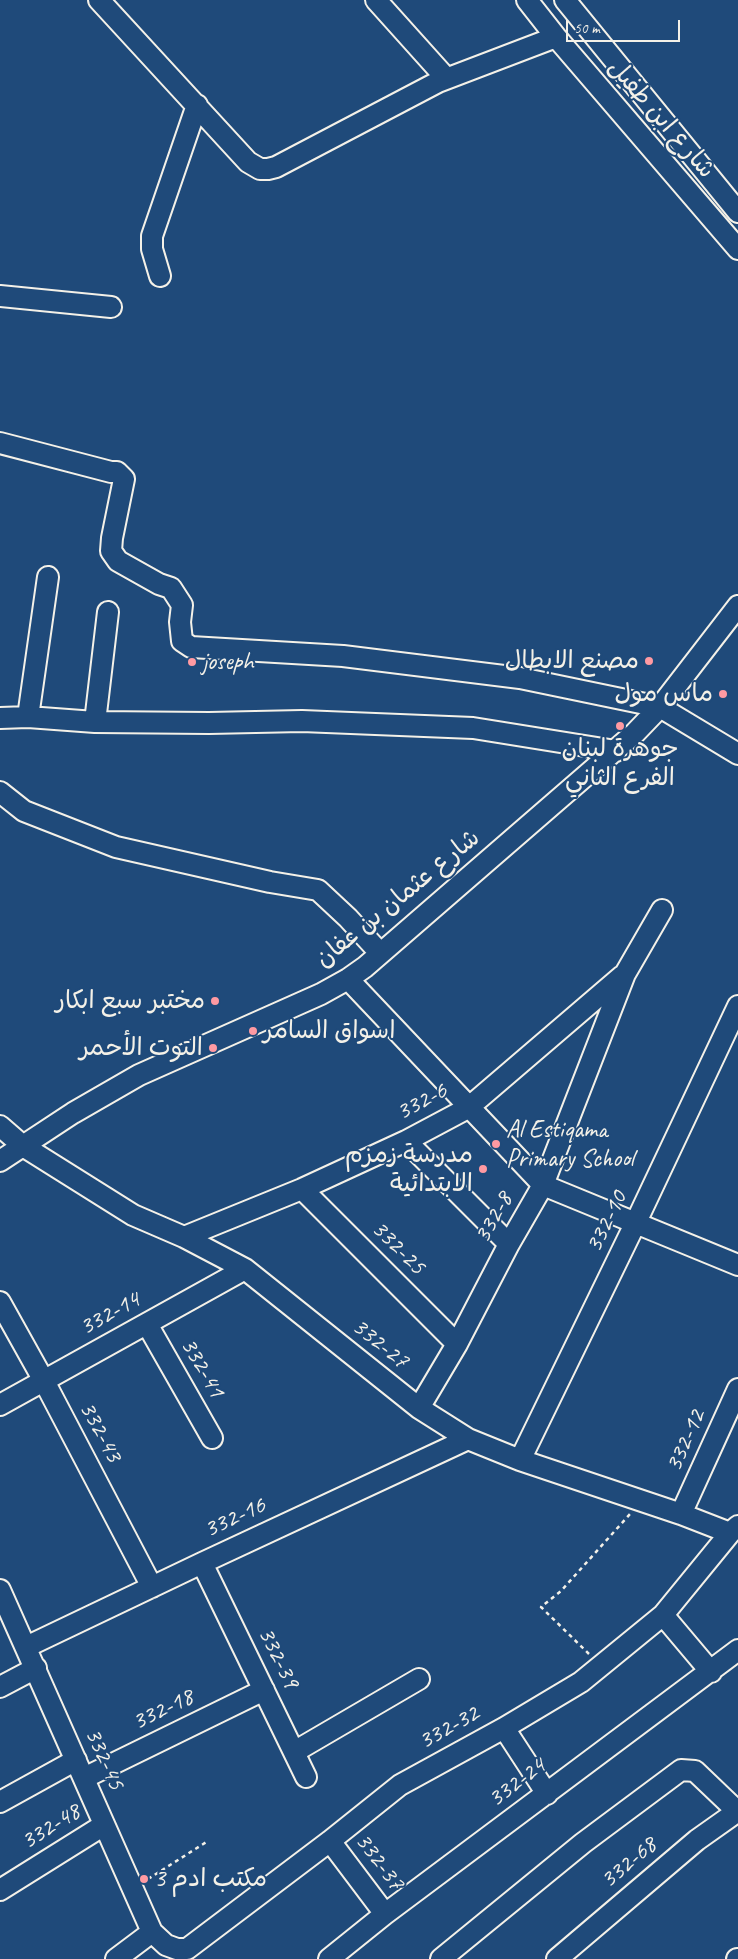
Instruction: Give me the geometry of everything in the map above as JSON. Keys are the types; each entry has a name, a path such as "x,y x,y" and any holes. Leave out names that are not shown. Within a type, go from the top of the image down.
{"street":[{"path":"99,0 248,162 260,169 268,169 446,78 556,37"},
{"path":"376,0 446,78"},
{"name":"شارع ابن طفيل","path":"527,0 556,37 738,249"},
{"name":"شارع ابن طفيل","path":"565,0 738,212"},
{"path":"160,276 152,248 152,236 197,106"},
{"path":"0,296 111,307"},
{"path":"0,443 111,472 118,472 124,479 112,538 112,552 118,561 159,584 171,588 182,605 180,622 182,641 191,647 343,656 520,678 660,707 738,754"},
{"path":"28,717 48,577"},
{"name":"شارع عثمان بن عفان","path":"0,1161 73,1113 139,1075 321,994 348,979 616,751 660,707 738,606"},
{"path":"95,722 108,612"},
{"path":"0,718 28,717 95,722 209,723 302,721 473,728 616,751"},
{"path":"0,792 24,811 116,847 270,882 318,890 348,918 380,953"},
{"name":"332-8","path":"419,1408 457,1344 509,1244 543,1185 625,974 662,910"},
{"name":"332-6","path":"184,1237 302,1188 406,1141 468,1108 625,974"},
{"path":"348,979 468,1108 543,1185 738,1265"},
{"name":"332-10","path":"520,1460 636,1222 738,1006"},
{"name":"332-27","path":"0,1126 23,1146 133,1215 184,1237 245,1269 419,1408 468,1440 520,1460 641,1501 734,1530"},
{"path":"406,1141 509,1244"},
{"name":"332-25","path":"302,1188 457,1344"},
{"name":"332-14","path":"0,1405 245,1269"},
{"name":"332-43","path":"0,1302 44,1381 152,1587"},
{"name":"332-41","path":"147,1324 212,1438"},
{"name":"332-12","path":"681,1514 738,1389"},
{"name":"332-16","path":"26,1647 468,1440"},
{"name":"332-32","path":"159,1938 177,1949 186,1949 330,1841 400,1785 504,1728 581,1682 663,1615 734,1530"},
{"name":"332-39","path":"202,1563 306,1777"},
{"name":"332-45","path":"0,1590 132,1889 159,1938"},
{"path":"663,1615 711,1672"},
{"name":"332-24","path":"329,1959 385,1914 738,1650"},
{"path":"0,1686 36,1668"},
{"path":"294,1752 419,1679"},
{"name":"332-18","path":"0,1802 264,1690"},
{"path":"504,1728 546,1794"},
{"path":"441,1959 584,1843 681,1770 695,1771 738,1811"},
{"name":"332-68","path":"557,1959 697,1840 738,1811"},
{"name":"332-48","path":"0,1890 104,1825"},
{"name":"332-37","path":"330,1841 385,1914"},
{"path":"116,1959 159,1938"}],"path":[{"path":"601,1665 573,1641 541,1607 561,1591 641,1501"},
{"path":"132,1889 208,1841"}],"place":[{"name":"مصنع الابطال","path":"649,661"},
{"name":"joseph","path":"192,662"},
{"name":"ماس مول","path":"723,694"},
{"name":"جوهرة لبنان الفرع الثاني","path":"620,726"},
{"name":"مختبر سبع ابكار","path":"215,1001"},
{"name":"اسواق السامر","path":"253,1031"},
{"name":"التوت الأحمر","path":"213,1048"},
{"name":"Al Estiqama Primary School","path":"496,1144"},
{"name":"مدرسة زمزم الابتدائية","path":"483,1169"},
{"name":"مكتب ادم 3","path":"144,1879"}]}
